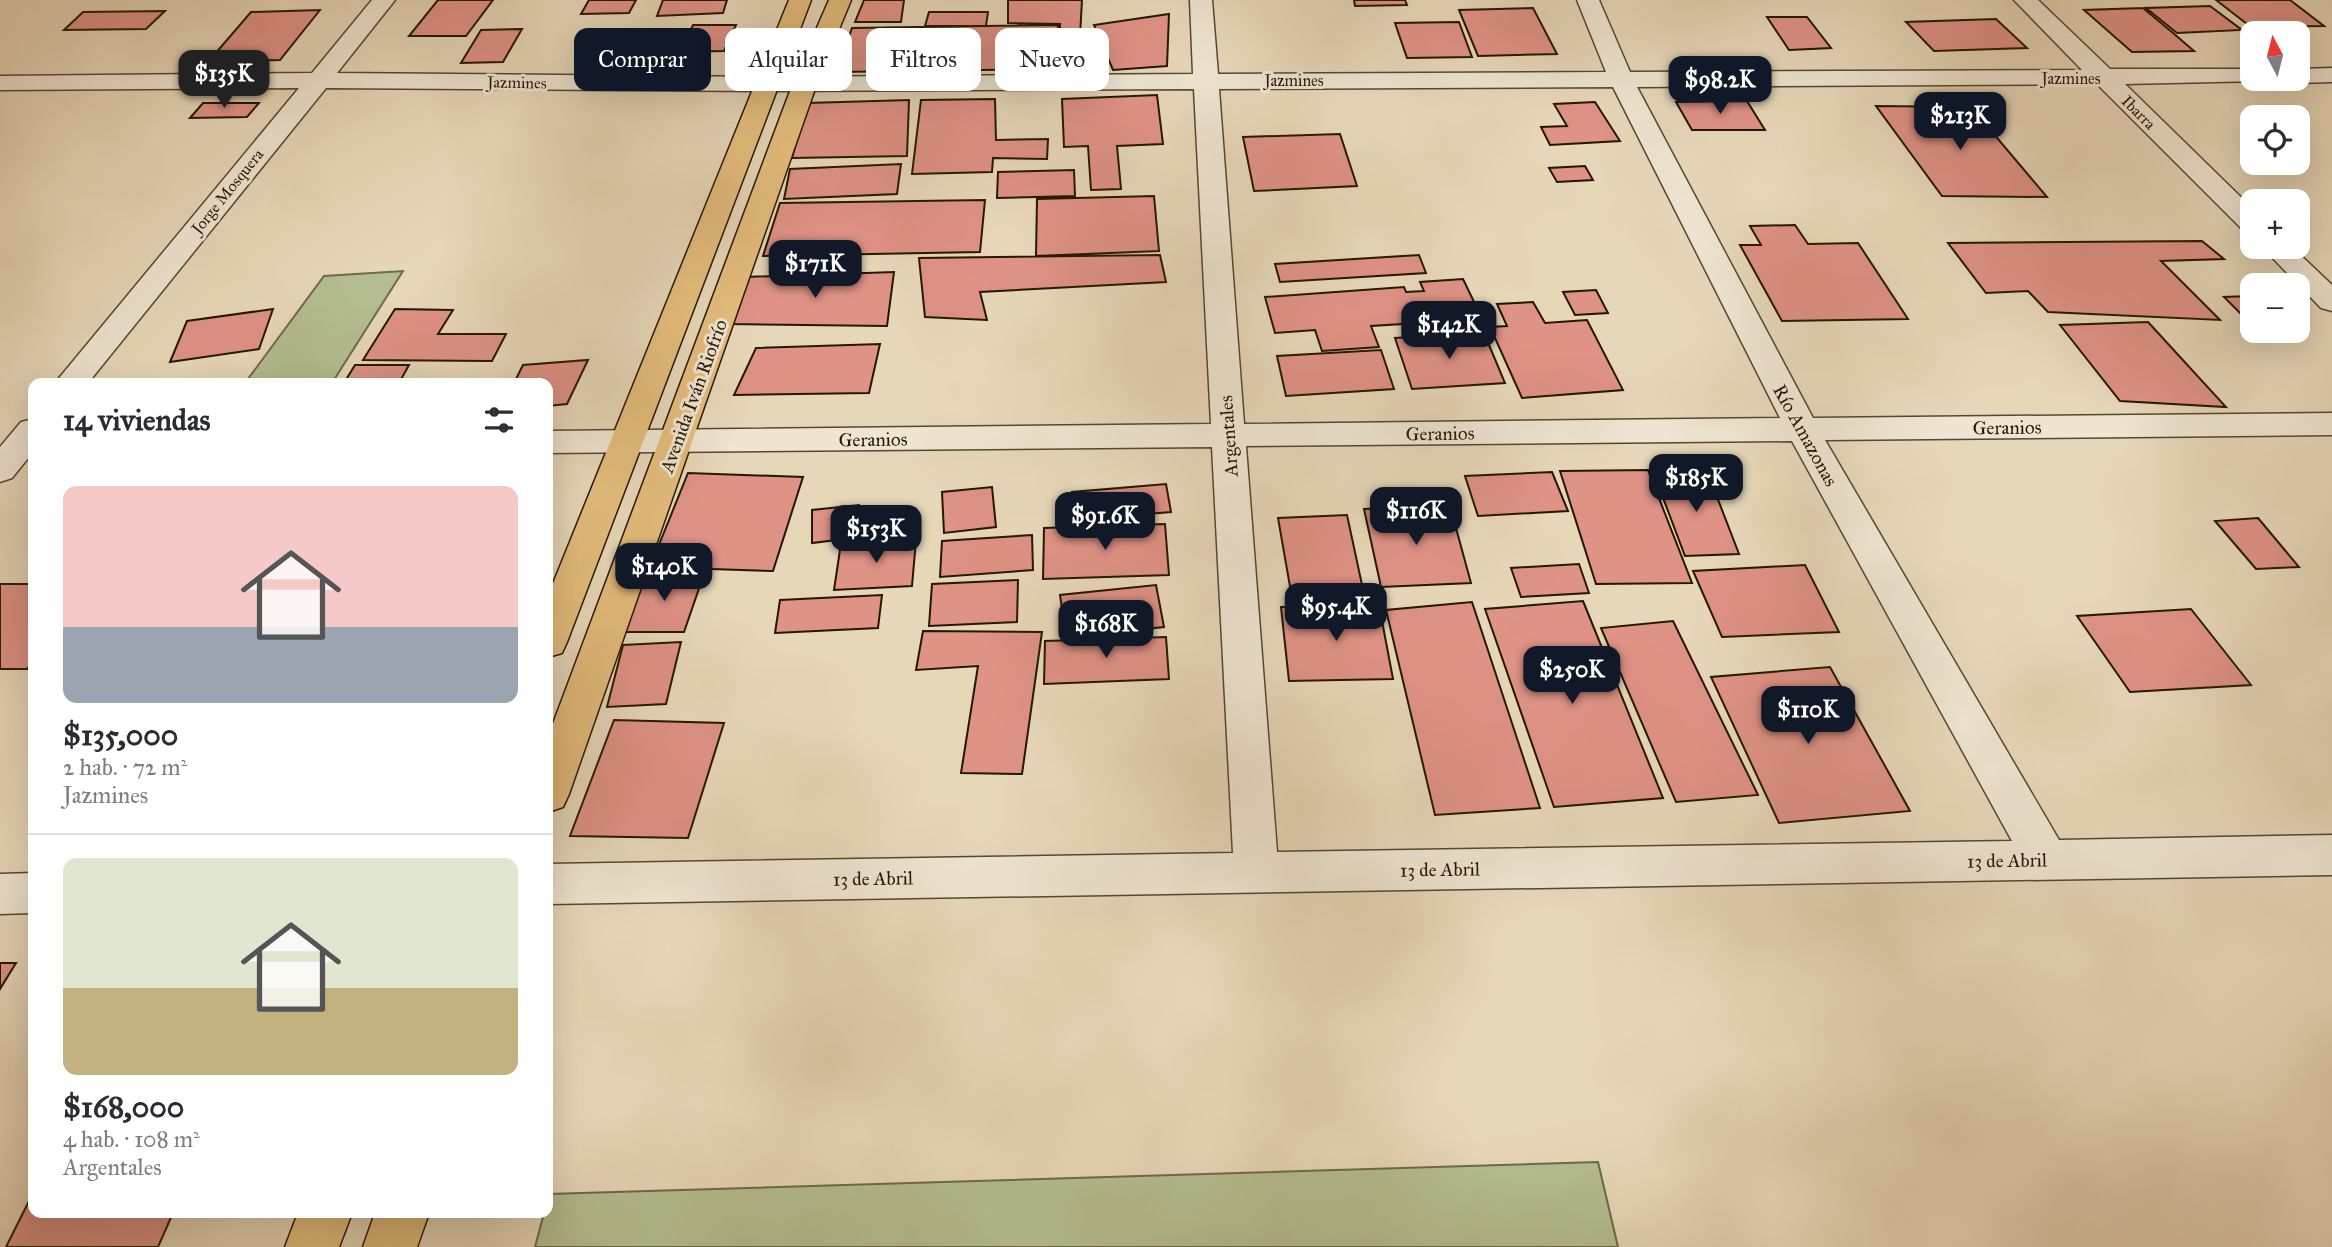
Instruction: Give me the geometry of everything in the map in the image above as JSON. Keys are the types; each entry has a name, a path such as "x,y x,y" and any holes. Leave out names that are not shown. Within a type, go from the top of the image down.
{"main road":[{"path":"789,28 800,0"},
{"name":"Avenida Iván Riofrío","path":"829,28 840,0"},
{"path":"553,630 764,91"},
{"name":"Avenida Iván Riofrío","path":"553,780 803,91"},
{"path":"312,1247 323,1218"},
{"path":"390,1247 400,1218"}],"street":[{"name":"Jorge Mosquera","path":"75,378 384,0"},
{"name":"Argentales","path":"1201,0 1256,872"},
{"name":"Río Amazonas","path":"1588,0 1622,81 1802,429 2046,859"},
{"name":"Ibarra","path":"2025,0 2240,211"},
{"path":"2310,76 2332,75"},
{"name":"Jazmines","path":"852,83 2240,76"},
{"name":"Jazmines","path":"0,83 317,80 725,84"},
{"path":"2288,259 2332,302"},
{"name":"Geranios","path":"553,442 2332,424"},
{"name":"13 de Abril","path":"553,884 2332,855"},
{"path":"0,894 28,893"}],"green space":[{"path":"403,271 335,378 249,378 324,276"},
{"path":"1598,1162 1618,1247 535,1247 543,1218 553,1218 553,1194"}],"building":[{"path":"438,0 493,0 466,36 409,36"},
{"path":"589,0 636,0 629,13 581,14"},
{"path":"663,0 727,0 723,13 657,16"},
{"path":"864,0 904,0 901,22 855,22"},
{"path":"1008,0 1082,0 1080,28 1060,28 1060,24 1008,23"},
{"path":"1354,0 1405,0 1407,5 1355,6"},
{"path":"2216,0 2290,0 2324,26 2310,26 2310,21 2243,21"},
{"path":"2210,6 2240,30 2177,33 2146,8"},
{"path":"1533,8 1557,54 1478,56 1459,10"},
{"path":"2143,8 2194,51 2132,52 2084,10"},
{"path":"320,10 280,60 208,62 251,12"},
{"path":"165,11 146,29 64,30 83,12"},
{"path":"929,12 988,12 986,26 925,26"},
{"path":"1169,14 1167,66 1113,70 1109,61 1109,28 1095,28 1094,25"},
{"path":"1767,17 1807,17 1831,48 1789,50"},
{"path":"1996,19 2027,48 1934,51 1906,22"},
{"path":"1459,22 1472,57 1407,58 1395,23"},
{"path":"693,25 736,25 735,28 725,28 724,51 711,51 711,28 692,28"},
{"path":"1058,25 1058,28 995,28 995,70 981,70 981,28 866,28 866,72 852,72 852,28"},
{"path":"522,29 503,62 461,63 481,30"},
{"path":"1157,95 1163,144 1117,146 1121,189 1091,190 1088,146 1064,147 1062,99"},
{"path":"995,99 996,140 1048,139 1047,159 993,158 992,172 912,174 921,100"},
{"path":"909,100 907,156 792,158 807,103"},
{"path":"1747,101 1765,130 1692,130 1676,102"},
{"path":"1595,102 1620,141 1550,145 1541,127 1567,126 1554,104"},
{"path":"203,103 259,103 247,117 190,118"},
{"path":"1876,106 1971,107 2047,197 1942,196"},
{"path":"1340,134 1357,186 1254,191 1243,137"},
{"path":"901,164 897,194 784,199 790,169"},
{"path":"1585,166 1593,180 1557,182 1549,168"},
{"path":"1074,170 1075,196 997,198 998,172"},
{"path":"1154,196 1159,251 1036,256 1037,199"},
{"path":"985,200 980,252 763,256 780,203"},
{"path":"1795,225 1808,244 1858,243 1908,319 1782,321 1740,245 1761,245 1750,226"},
{"path":"2202,241 2224,259 2161,261 2220,320 2048,312 2028,291 1986,293 1948,243"},
{"path":"1160,255 1166,282 980,292 987,320 925,317 919,258"},
{"path":"1419,255 1426,273 1280,282 1275,264"},
{"path":"894,272 887,326 728,324 745,277"},
{"path":"1463,279 1477,308 1415,313 1419,323 1371,326 1379,347 1322,351 1315,330 1275,333 1265,297 1404,287 1406,292 1424,291 1420,282"},
{"path":"1596,290 1608,313 1575,315 1563,292"},
{"path":"2240,296 2240,313 2224,297"},
{"path":"1533,302 1545,323 1587,320 1623,390 1522,398 1490,327 1507,326 1497,304"},
{"path":"273,309 259,349 170,362 187,321"},
{"path":"395,309 453,310 438,334 506,334 492,361 363,360"},
{"path":"2148,322 2226,407 2120,401 2060,325"},
{"path":"1484,333 1505,383 1412,389 1395,338"},
{"path":"880,344 869,393 734,395 756,348"},
{"path":"1381,350 1394,389 1286,396 1277,356"},
{"path":"588,360 567,404 553,405 553,378 516,378 523,365"},
{"path":"355,365 409,365 402,378 347,378"},
{"path":"1648,470 1692,583 1596,584 1560,471"},
{"path":"1707,471 1739,554 1685,556 1654,474"},
{"path":"1552,472 1568,511 1478,516 1465,476"},
{"path":"688,473 803,477 773,571 650,567"},
{"path":"1166,484 1171,512 1074,520 1072,492"},
{"path":"992,487 996,527 944,533 942,492"},
{"path":"859,505 860,537 812,543 812,510"},
{"path":"1450,506 1471,583 1381,587 1364,509"},
{"path":"1347,515 1364,594 1292,598 1278,518"},
{"path":"2258,518 2299,567 2256,569 2215,521"},
{"path":"1165,524 1169,575 1043,579 1044,528"},
{"path":"1032,535 1033,570 940,577 942,541"},
{"path":"916,540 912,586 834,590 841,543"},
{"path":"1579,564 1589,593 1521,597 1511,568"},
{"path":"1805,565 1839,632 1722,637 1693,571"},
{"path":"645,574 704,574 684,632 623,632"},
{"path":"1018,580 1017,622 929,626 932,584"},
{"path":"0,584 28,584 28,668 0,669"},
{"path":"1156,585 1164,627 1066,637 1060,595"},
{"path":"882,595 878,628 775,633 780,600"},
{"path":"1583,601 1663,798 1554,807 1485,609"},
{"path":"1472,602 1540,808 1435,815 1386,610"},
{"path":"1379,605 1393,679 1289,681 1281,607"},
{"path":"2191,609 2251,685 2130,692 2077,616"},
{"path":"1673,621 1758,795 1676,802 1601,628"},
{"path":"923,631 1042,632 1022,774 961,773 978,666 916,670"},
{"path":"1166,637 1169,679 1044,684 1045,641"},
{"path":"681,642 666,704 607,707 623,645"},
{"path":"1830,667 1910,811 1779,823 1711,677"},
{"path":"614,720 724,723 688,838 570,836"},
{"path":"0,963 16,963 0,989"},
{"path":"28,1203 28,1218 171,1218 158,1247 6,1247"}]}
